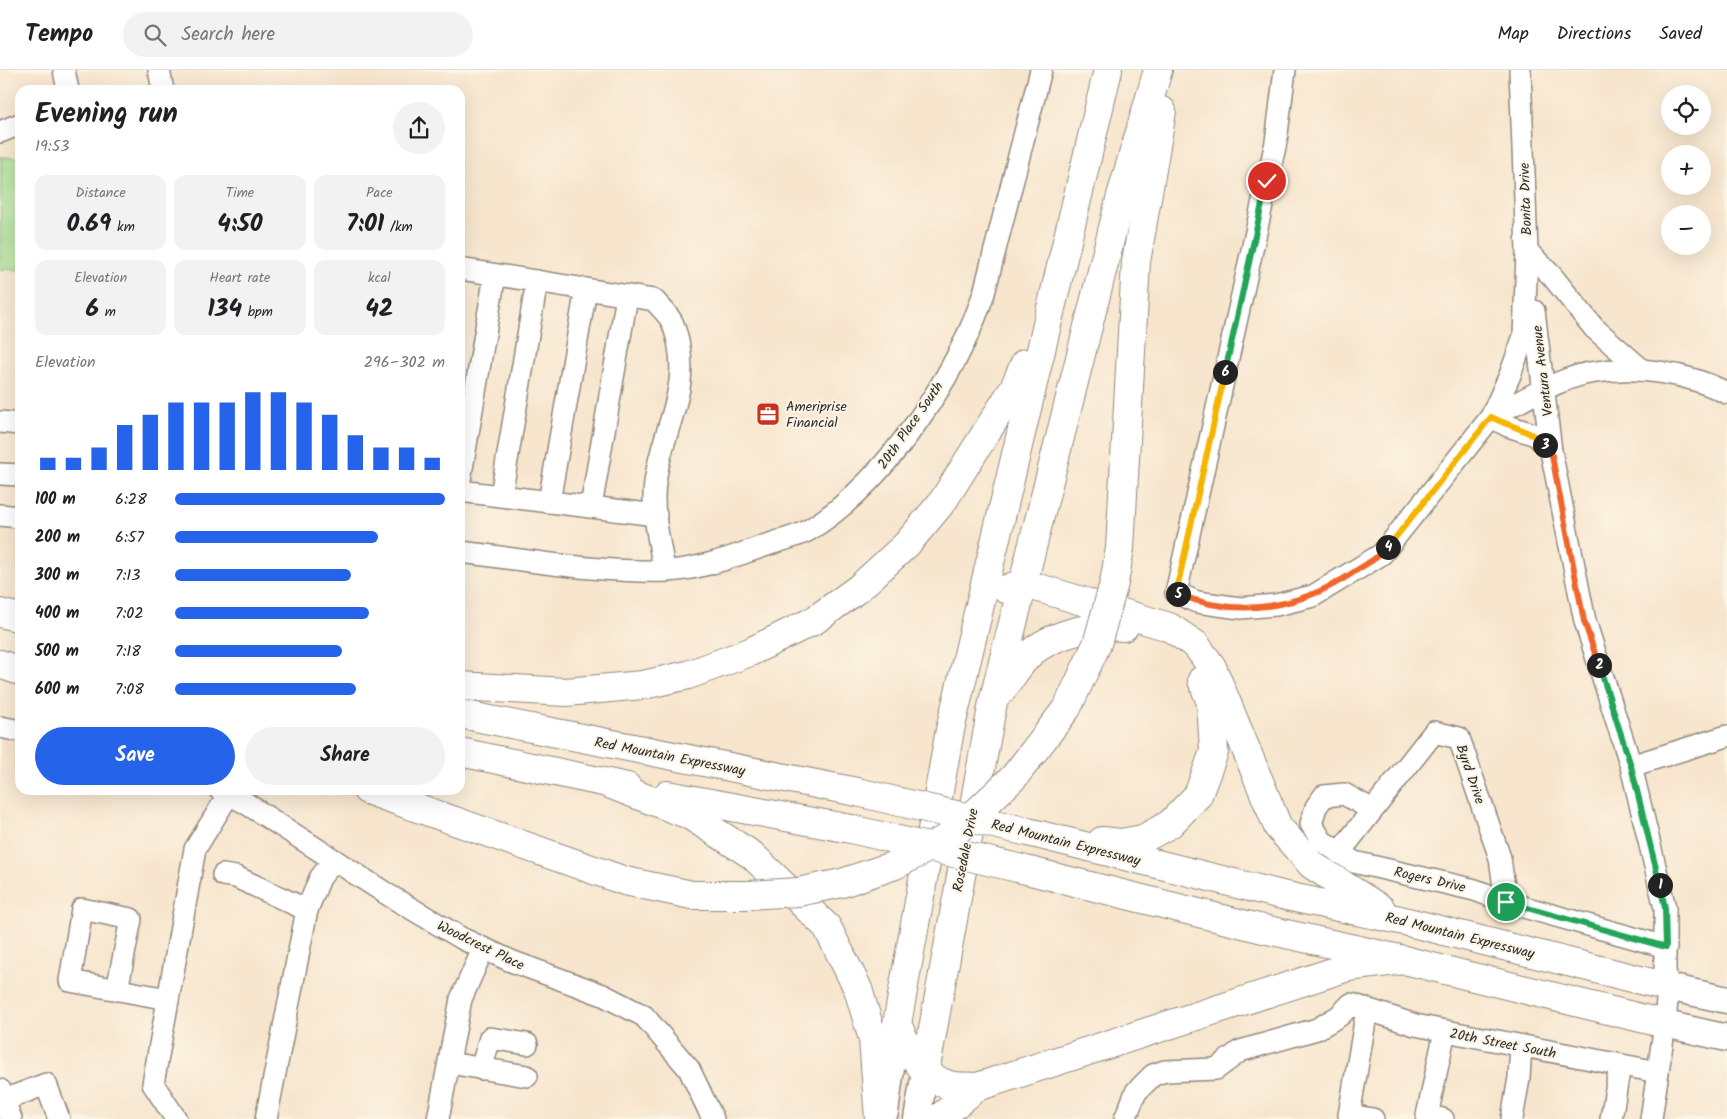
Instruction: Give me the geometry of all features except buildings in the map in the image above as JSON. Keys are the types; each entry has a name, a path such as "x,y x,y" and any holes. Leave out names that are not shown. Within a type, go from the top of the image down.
{"highway":[{"path":"1108,70 950,730 897,1024 908,1049 925,1072 949,1085 977,1086 1348,967 1404,960"},
{"path":"382,795 625,881 692,894 749,895 798,892 842,883 895,864 951,836 1014,777 1068,708 1097,644 1114,583 1120,548 1136,262 1165,71"},
{"name":"Rosedale Drive","path":"925,1072 993,702 1121,196 1165,71"},
{"path":"465,686 566,692 643,685 688,675 750,652 816,620 859,588 907,544 943,501 1014,388 1051,302"},
{"path":"977,615 994,594 1022,583 1169,626 1196,645 1212,667 1278,827 1312,866 1400,920"},
{"path":"0,603 15,605"},
{"path":"0,613 15,617"},
{"path":"993,702 1025,658 1060,635 1112,626 1134,628 1164,642 1188,660 1202,680 1211,703 1214,752 1198,795 1170,824 1143,839 1121,843 1036,834"},
{"path":"0,652 15,655"},
{"path":"0,664 15,668"},
{"name":"Red Mountain Expressway","path":"465,715 858,792 1286,896 1400,920 1668,987"},
{"path":"465,753 609,784 851,829 1665,1024"},
{"path":"609,784 689,815 752,855 828,927 858,989 872,1039 879,1119"},
{"path":"938,1119 977,1086"}],"main road":[{"path":"1668,987 1727,1000"},
{"path":"884,1119 897,1024"},
{"path":"1665,1024 1727,1038"},
{"name":"Rosedale Drive","path":"917,1119 925,1072"}],"street":[{"path":"64,70 67,85"},
{"path":"159,70 162,85"},
{"name":"20th Place South","path":"465,553 618,570 664,570 716,562 807,531 825,519 881,468 928,404 962,347 977,316 1041,70"},
{"path":"1285,70 1276,142 1176,593 1197,602 1240,608 1276,606 1313,596 1382,554 1491,417 1510,375 1524,336 1527,251"},
{"name":"Bonita Drive","path":"1520,70 1527,251 1552,276 1594,328 1642,370"},
{"path":"0,132 15,126"},
{"name":"Ventura Avenue","path":"1527,251 1551,451 1584,621 1631,766 1665,908 1665,970 1668,987 1665,1024 1651,1119"},
{"path":"465,270 654,300 673,322 681,360 680,389 658,461 654,486 664,570"},
{"path":"465,451 495,275"},
{"path":"501,496 537,282"},
{"path":"549,502 586,289"},
{"path":"591,507 627,296"},
{"path":"1491,417 1544,389 1588,373 1642,370 1705,382 1727,394"},
{"path":"1491,417 1508,426 1536,435 1551,451"},
{"path":"0,422 15,424"},
{"path":"0,474 15,475"},
{"path":"465,492 656,515"},
{"path":"0,515 15,516"},
{"path":"0,727 15,730"},
{"name":"Byrd Drive","path":"1338,852 1434,732 1459,738 1500,858 1506,902"},
{"path":"1631,766 1727,736"},
{"path":"1338,852 1322,841 1311,824 1320,801 1324,796 1344,794 1370,810"},
{"path":"176,1119 153,1084 168,999 208,873 195,848 223,795"},
{"name":"Woodcrest Place","path":"230,795 390,896 484,948 555,978 603,995 644,1016 689,1069 714,1119"},
{"name":"Rogers Drive","path":"1338,852 1354,862 1475,890 1506,902 1666,947"},
{"path":"266,1119 307,910 320,878 334,860"},
{"path":"208,873 236,877 307,910"},
{"path":"438,1119 461,999 484,948"},
{"path":"118,990 168,999"},
{"path":"1125,1119 1136,1092 1153,1075 1165,1071 1216,1069 1240,1051 1317,1029 1359,1007 1349,1115 1373,1119"},
{"name":"20th Street South","path":"1359,1007 1415,1025 1658,1072"},
{"path":"1431,1118 1445,1031"},
{"path":"481,1069 490,1038 526,1044"},
{"path":"1521,1046 1519,1078 1521,1117"},
{"path":"448,1064 527,1076"},
{"path":"1611,1119 1620,1065"},
{"path":"4,1103 46,1084 59,1119"}],"green space":[{"path":"1,157 15,158 15,270 0,269"}],"place":[{"name":"Ameriprise Financial","path":"768,414"}],"route":[{"path":"1267,181 1176,593 1197,602 1240,608 1276,606 1313,596 1382,554 1491,417 1508,426 1524,429 1536,435 1551,451 1584,621 1631,766 1665,908 1666,947 1506,902"}]}
